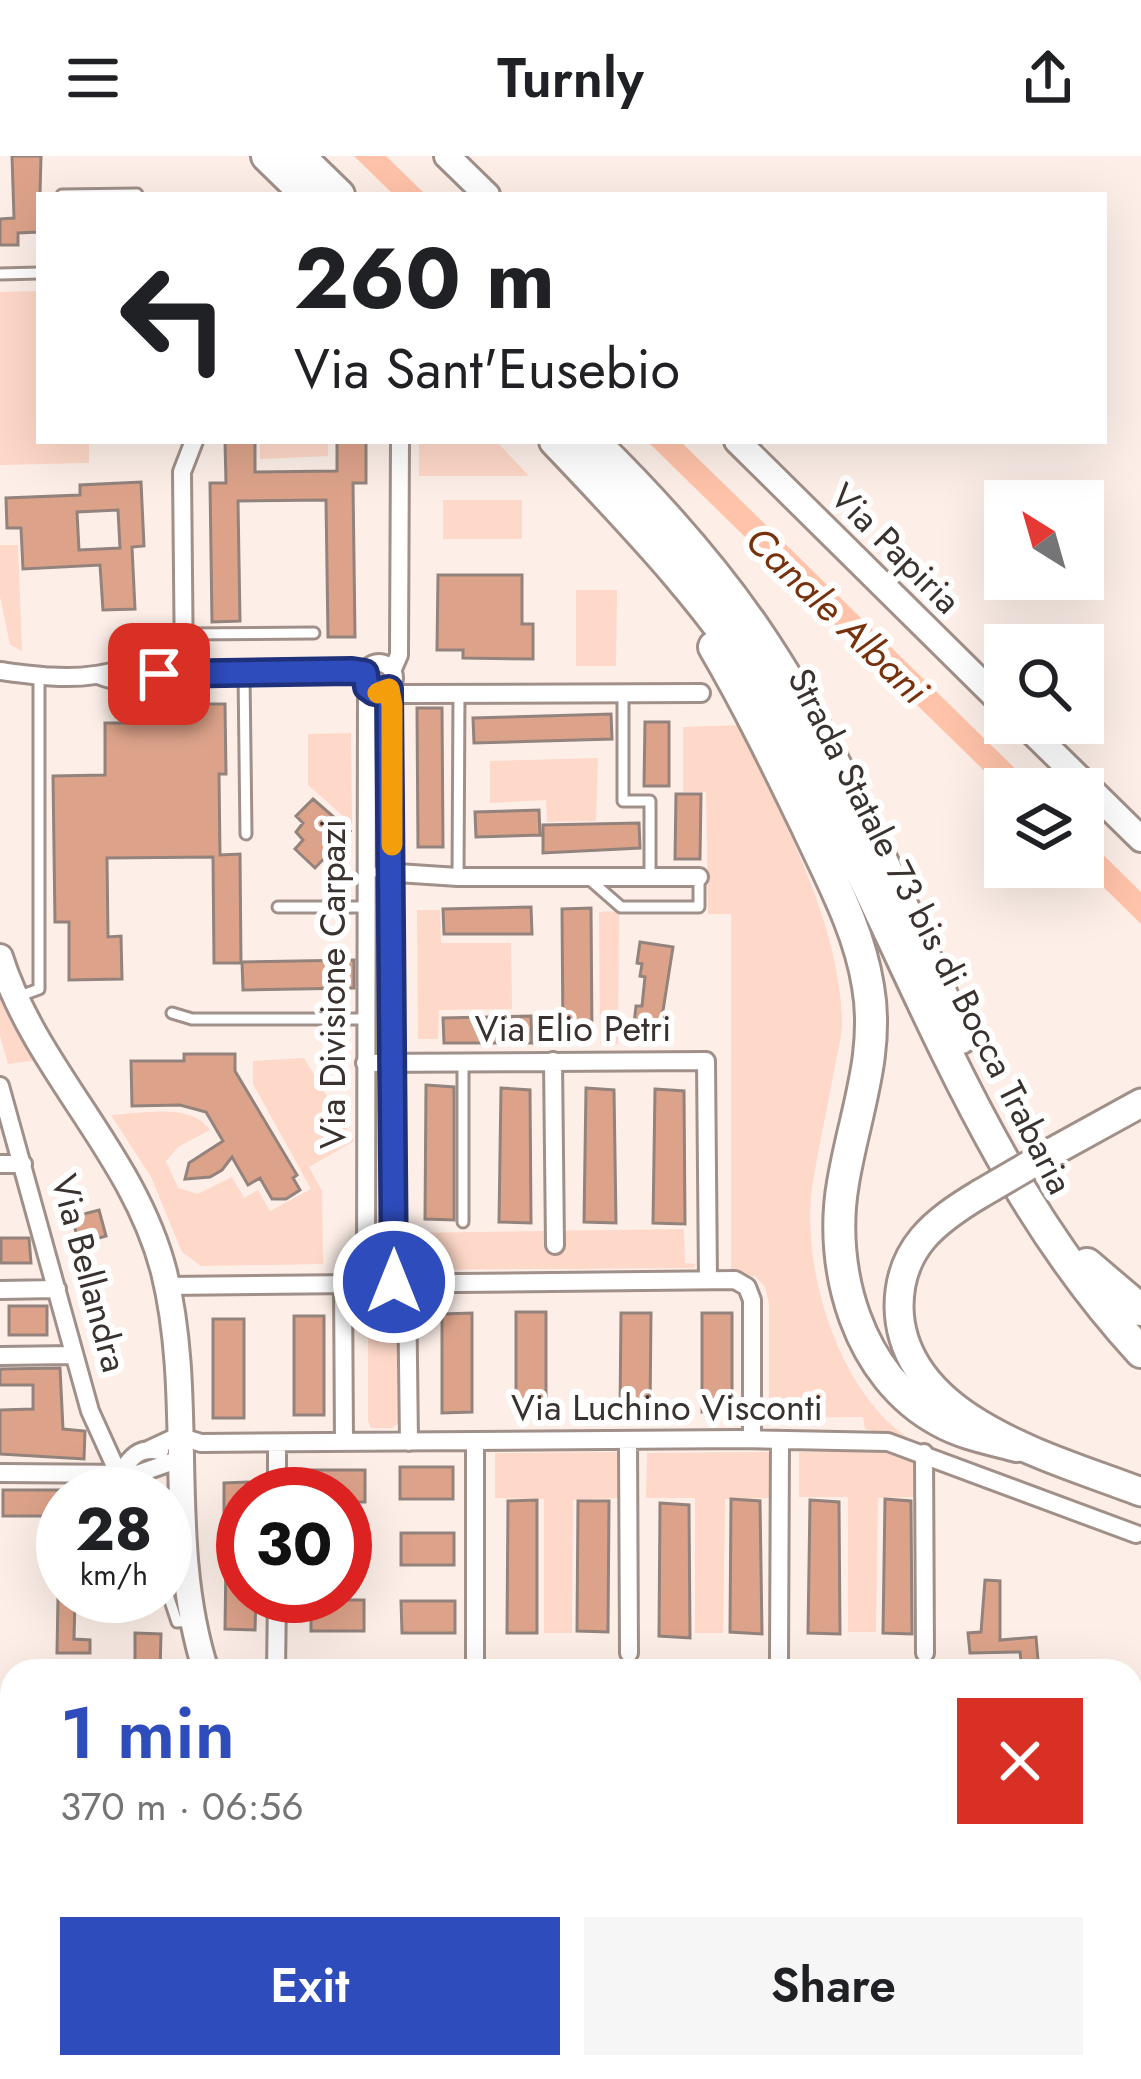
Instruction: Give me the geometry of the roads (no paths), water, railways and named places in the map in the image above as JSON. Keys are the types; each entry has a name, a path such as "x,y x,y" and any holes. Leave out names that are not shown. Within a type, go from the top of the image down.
{"highway":[{"path":"267,156 304,192"},
{"path":"299,156 336,192"},
{"name":"Strada Statale 73 bis di Bocca Trabaria","path":"557,444 692,590 771,700 842,830 1005,1168 1065,1262 1141,1352"},
{"name":"Strada Statale 73 bis di Bocca Trabaria","path":"596,444 727,592 788,681 872,841 1006,1132 1087,1264 1141,1326"},
{"path":"637,526 738,688 829,874 861,952 872,1041 839,1215 844,1280 859,1328 878,1363 926,1412 951,1426 1017,1446"},
{"path":"1087,1264 1141,1310"}],"main road":[{"path":"447,156 485,192"},
{"name":"Via Papiria","path":"740,444 984,685"},
{"path":"1044,744 1141,839"},
{"path":"0,957 35,1039 128,1181 152,1232 173,1330 180,1467"},
{"path":"1141,1103 937,1221 916,1244 902,1280 900,1321 910,1354 935,1389 958,1409 1017,1446 1141,1492"},
{"path":"192,1611 203,1659"}],"street":[{"path":"184,674 182,472 193,444"},
{"name":"Via Divisione Carpazi","path":"400,444 399,655 391,678 393,1063 400,1282"},
{"path":"366,680 376,664 385,665 391,678 420,694 701,693"},
{"path":"0,671 98,675 116,682 141,682 159,674 244,673 366,680 379,693 391,678"},
{"path":"0,686 39,676"},
{"name":"Via Divisione Carpazi","path":"366,680 366,1282"},
{"path":"364,872 699,877"},
{"path":"553,1061 555,1245"},
{"name":"Via Elio Petri","path":"365,1063 706,1061 708,1280"},
{"name":"Via Bellandra","path":"0,1086 90,1412 114,1467"},
{"path":"0,1164 23,1164"},
{"path":"167,1286 735,1280 747,1287 752,1300 752,1439"},
{"path":"343,1282 344,1442"},
{"path":"400,1282 409,1442"},
{"path":"0,1290 57,1289"},
{"path":"0,1356 74,1355"},
{"path":"628,1440 629,1653"},
{"path":"779,1659 780,1440"},
{"path":"475,1442 475,1659"},
{"name":"Via Luchino Visconti","path":"179,1448 201,1443 888,1442 1136,1534"},
{"path":"277,1443 277,1467"},
{"path":"124,1467 150,1449 179,1448"},
{"path":"155,1467 179,1448"},
{"path":"924,1453 925,1653"},
{"path":"0,1473 36,1474"},
{"path":"276,1659 277,1623"}],"lane":[{"path":"0,274 36,274"},
{"path":"184,634 314,633"},
{"path":"244,673 246,834"},
{"path":"14,997 39,989 39,676"},
{"path":"458,877 459,694"},
{"path":"623,694 623,801 650,801 650,877"},
{"path":"586,877 621,908 699,907 699,877"},
{"path":"278,908 365,907"},
{"path":"172,1013 192,1019 365,1019"},
{"path":"463,1062 464,1222"}],"water":[{"path":"354,156 386,156 423,192 391,192"},
{"name":"Canale Albani","path":"650,444 683,444 984,738 984,744 990,744 1015,768 984,770"},
{"path":"1104,856 1141,892 1141,924 1104,888"}]}
